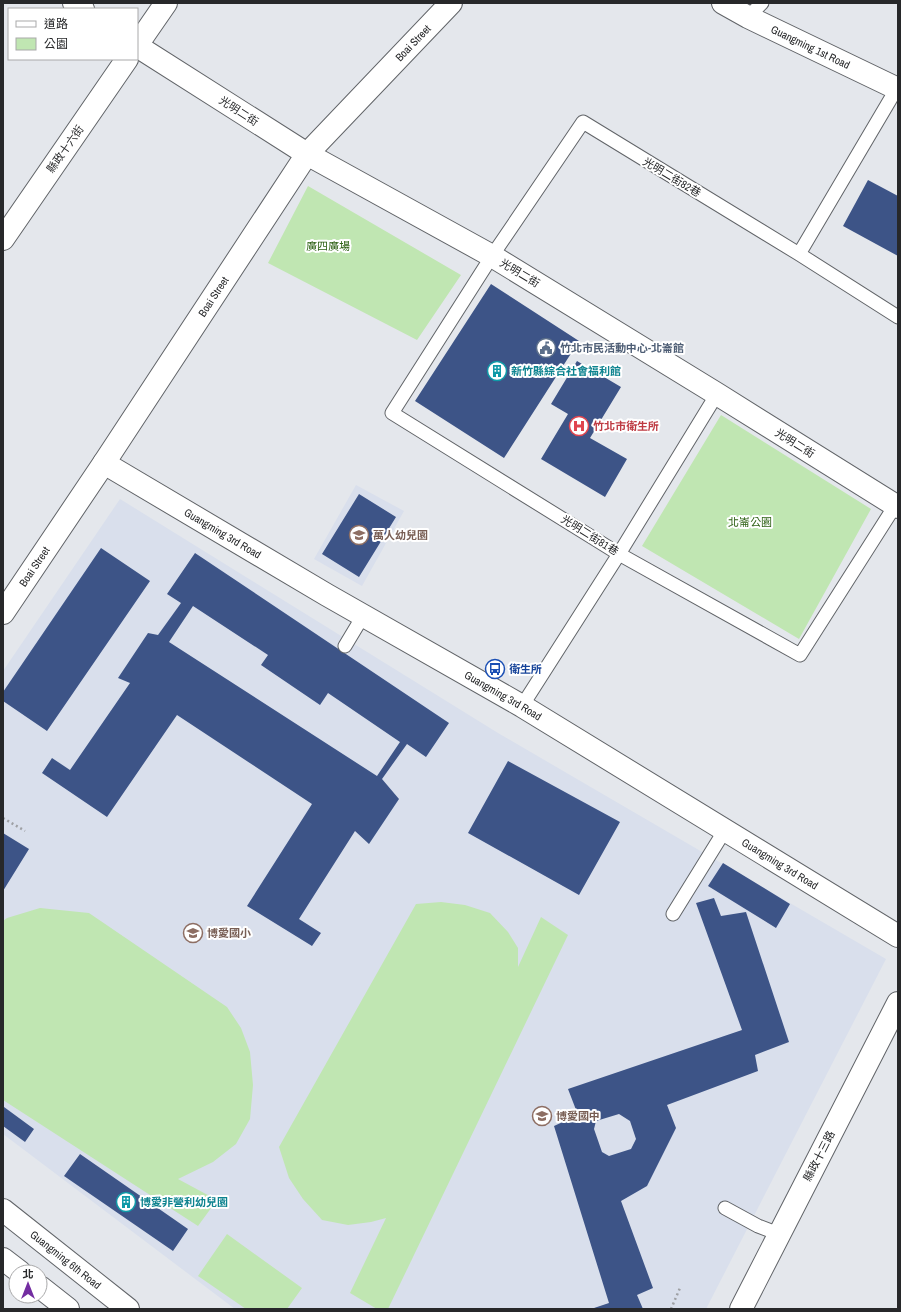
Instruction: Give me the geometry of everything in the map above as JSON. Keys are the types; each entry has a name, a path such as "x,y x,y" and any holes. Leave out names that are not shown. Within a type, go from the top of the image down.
{"street":[{"path":"138,44 166,3"},
{"name":"Boai Street","path":"3,613 104,463 307,154 451,3"},
{"name":"Guangming 1st Road","path":"723,3 755,10 897,89"},
{"name":"光明二街","path":"138,46 307,154 492,256 897,505"},
{"name":"縣政十六街","path":"3,239 126,60"},
{"name":"Guangming 3rd Road","path":"104,463 363,616 522,706 898,936"},
{"name":"縣政十三路","path":"741,1309 898,1002"},
{"name":"Guangming 6th Road","path":"3,1210 128,1309"},
{"path":"48,1293 68,1309"}],"lane":[{"path":"799,254 897,89"},
{"name":"光明二街82巷","path":"492,256 583,122 799,254 898,317"},
{"name":"光明二街81巷","path":"492,256 392,413 619,554 800,655 897,505"},
{"path":"522,706 619,554 717,394"},
{"path":"345,646 363,616"},
{"path":"673,914 725,830"},
{"path":"725,1208 758,1226 779,1234"}],"path":[{"path":"3,818 25,831"},
{"path":"671,1309 680,1288"}],"shaded area":[{"name":"萬人幼兒園","path":"356,485 404,511 362,586 314,559"},
{"path":"120,499 498,733 886,959 706,1309 235,1309 3,1134 3,671"}],"green space":[{"name":"廣四廣場","path":"308,186 461,275 417,340 268,263"},
{"name":"北崙公園","path":"721,415 871,509 799,639 642,546"},
{"path":"441,902 465,905 490,913 508,932 518,948 518,967 541,917 568,935 388,1309 377,1309 350,1293 386,1218 371,1222 348,1225 322,1220 303,1199 289,1178 279,1147 416,904"},
{"path":"40,908 89,913 227,1007 241,1028 250,1052 253,1085 250,1119 236,1144 213,1162 178,1179 217,1200 198,1226 3,1100 3,921 7,918"},
{"path":"227,1234 302,1288 287,1309 246,1309 198,1276"}],"building":[{"path":"868,180 898,196 898,256 843,226"},
{"name":"新竹縣綜合社會福利館","path":"491,284 579,341 504,458 415,401"},
{"name":"竹北市衛生所","path":"577,361 621,387 590,438 627,459 605,497 541,459 568,414 551,404"},
{"name":"萬人幼兒園","path":"359,494 396,517 359,577 322,554"},
{"path":"101,548 150,581 47,731 3,701 3,692"},
{"path":"195,553 449,723 426,757 407,744 382,779 399,799 369,844 355,831 299,919 321,933 312,946 247,906 312,804 177,715 107,817 42,773 52,758 70,770 130,683 118,678 148,633 158,635 181,603 167,594","holes":["193,606 268,655 261,665 320,705 328,693 400,742 377,776 169,642"]},
{"path":"508,761 620,822 579,895 468,833"},
{"path":"3,833 29,849 3,891"},
{"path":"723,863 790,904 776,928 708,886"},
{"path":"714,898 721,916 746,912 789,1042 755,1055 758,1071 667,1105 676,1128 647,1186 621,1201 653,1288 637,1295 643,1309 591,1309 609,1303 554,1126 578,1115 568,1089 742,1030 696,903","holes":["619,1114 630,1121 636,1139 631,1149 609,1156 602,1152 594,1129 596,1121"]},
{"path":"4,1107 34,1129 25,1142 3,1126"},
{"name":"博愛非營利幼兒園","path":"80,1154 188,1229 173,1251 64,1176"}],"place":[{"name":"竹北市民活動中心-北崙館","path":"546,348"},
{"name":"新竹縣綜合社會福利館","path":"497,371"},
{"name":"竹北市衛生所","path":"579,426"},
{"name":"萬人幼兒園","path":"359,535"},
{"name":"衛生所","path":"495,669"},
{"name":"博愛國小","path":"193,933"},
{"name":"博愛國中","path":"542,1116"},
{"name":"博愛非營利幼兒園","path":"126,1202"}]}
